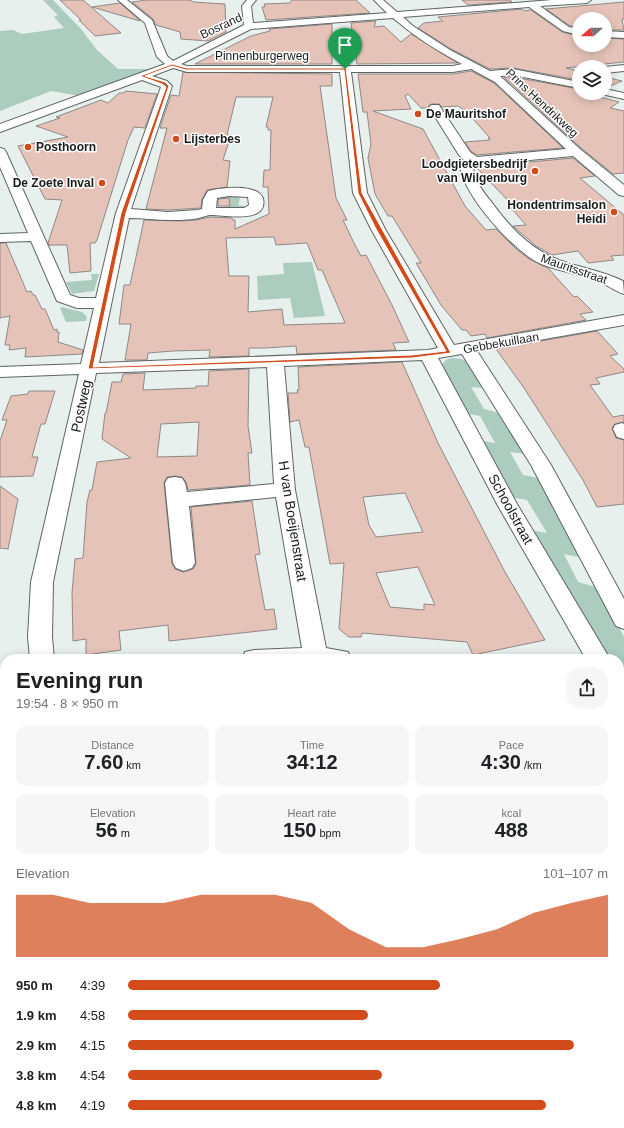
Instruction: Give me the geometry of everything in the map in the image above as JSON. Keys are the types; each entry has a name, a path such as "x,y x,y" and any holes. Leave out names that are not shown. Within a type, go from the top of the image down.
{"street":[{"path":"122,0 149,22 162,57 172,65"},
{"path":"249,26 246,6 252,0"},
{"name":"Prins Hendrikweg","path":"378,0 410,28 446,52 490,74 506,85 576,152 624,192"},
{"name":"Bosrand","path":"0,128 172,65 249,26 587,0"},
{"path":"532,5 566,30 572,31"},
{"path":"612,34 624,35"},
{"name":"Pinnenburgerweg","path":"172,65 186,69 453,69 472,66"},
{"path":"612,69 624,68"},
{"path":"345,69 360,193 378,229 458,350 541,465 624,620"},
{"path":"490,74 513,72 572,82"},
{"name":"Postweg","path":"42,654 40,638 42,582 103,303 124,213 167,86 164,83 142,76"},
{"path":"612,93 624,96"},
{"path":"435,107 466,155 475,161 576,152"},
{"path":"0,152 63,298 77,303 103,303"},
{"name":"Mauritsstraat","path":"475,161 466,165 467,175 495,217 522,246 538,257 560,266 592,274 624,289"},
{"path":"124,213 168,216 210,211"},
{"path":"0,238 37,237"},
{"name":"Gebbekuillaan","path":"0,372 275,360 428,356 624,320"},
{"name":"Schoolstraat","path":"428,356 507,504 595,654"},
{"name":"H van Boeijenstraat","path":"275,360 285,490 315,654"},
{"path":"184,563 176,492 285,490"}],"green space":[{"path":"43,0 53,0 81,29 97,50 118,69 154,69 81,96 51,91 0,111 0,31 13,30 22,34 64,28 54,17 58,15"},
{"path":"240,196 238,205 251,207 219,211 214,207 225,209 228,199 215,197"},
{"path":"312,262 325,316 294,318 290,298 258,300 257,276 284,274 283,263"},
{"path":"91,274 99,274 94,291 72,294 66,282 92,280"},
{"path":"62,307 82,312 87,317 86,321 66,322 60,308"},
{"path":"451,358 467,361 485,388 471,387 484,409 500,413 526,454 510,452 523,475 539,478 583,558 564,554 578,582 599,588 624,637 624,654 605,654 529,530 547,533 527,500 510,497 478,440 495,443 480,416 464,413 441,365 446,360"}],"building":[{"path":"60,0 83,0 121,33 95,36"},
{"path":"147,0 191,0 193,2 225,4 226,32 208,41 181,39 180,32 156,25 153,19 132,2"},
{"path":"292,0 356,0 370,13 266,20 262,7 265,7 264,4 290,3"},
{"path":"462,0 510,0 512,2 468,5"},
{"path":"624,2 624,19 622,19 624,30 612,30 612,12 572,12 572,26 546,9"},
{"path":"120,3 140,21 92,7"},
{"path":"522,9 524,11 531,10 562,32 572,34 572,52 612,52 612,38 624,39 624,62 612,63 612,60 572,60 572,67 566,68 572,69 572,79 513,68 490,69 451,49 418,28 424,23 443,21 438,17"},
{"path":"376,21 374,27 384,26 401,42 411,34 458,63 357,64 351,23"},
{"path":"332,24 332,64 195,64 251,36 270,31 269,29"},
{"path":"471,71 494,83 563,148 477,155 471,151 465,142 490,140 488,138 490,138 466,111 458,106 442,107 439,104 431,104 428,108 421,108 408,94 405,96 411,109 373,111 423,129 465,206 486,230 496,229 516,249 529,259 548,268 574,297 577,296 593,312 580,314 586,320 487,338 485,334 471,336 466,330 462,330 441,305 416,263 421,263 392,216 388,216 375,194 368,158 371,144 367,112 363,112 358,74 453,74"},
{"path":"183,72 332,74 332,86 320,86 336,198 347,220 343,220 354,243 361,256 366,255 409,342 393,343 396,350 297,354 296,346 249,348 249,356 209,357 210,350 173,351 148,353 147,360 125,360 131,324 119,324 124,285 130,285 144,220 181,221 210,217 232,218 235,220 235,229 269,214 268,187 263,187 264,170 270,170 271,130 268,130 268,127 266,127 273,97 236,97 227,135 231,135 223,160 230,161 227,187 207,190 202,199 201,208 168,210 146,209 167,128 160,128 171,95 179,96","holes":["274,237 276,245 307,243 318,270 322,270 345,323 284,325 282,309 248,312 249,276 229,276 226,238"]},
{"path":"504,77 513,77 572,88 572,100 611,100 619,102 610,108 624,111 624,173 613,174 581,148"},
{"path":"612,79 622,81 612,85"},
{"path":"126,91 157,94 145,128 134,127 128,140 97,240 95,243 90,243 91,271 70,273 67,245 49,245 48,243 62,200 45,199 18,146 68,137 36,126 60,118 56,117 101,100 108,103 119,93"},
{"path":"573,158 595,176 580,178 624,215 624,255 611,256 614,260 588,263 578,251 552,255 536,246 513,226 526,225 511,208 515,208 476,167"},
{"path":"229,198 230,206 218,206 218,199"},
{"path":"0,243 6,243 27,292 31,291 33,295 35,295 42,309 45,309 54,330 57,329 57,332 59,332 58,342 83,350 82,354 25,357 26,348 9,350 10,345 5,345 10,316 0,318"},
{"path":"597,331 618,354 610,356 624,369 624,372 596,378 600,384 590,385 613,417 624,415 624,422 615,424 612,428 616,438 624,440 624,504 597,507 583,480 524,388 496,349"},
{"path":"402,362 438,443 505,572 545,640 473,654 467,642 362,633 361,637 349,637 339,629 344,563 330,564 309,447 305,447 299,420 290,422 288,393 298,393 297,390 299,390 298,367","holes":["405,493 423,532 376,537 369,525 363,497","418,567 435,605 424,604 424,610 390,607 376,573"]},
{"path":"249,369 248,426 252,453 248,453 250,485 188,490 186,482 182,477 167,477 164,483 172,563 175,569 183,572 193,569 196,564 191,507 252,501 260,554 255,555 265,610 274,609 277,629 169,641 168,625 119,631 121,650 86,654 86,639 73,641 72,593 75,559 83,558 87,502 90,490 92,490 97,462 131,458 102,439 105,413 112,382 121,382 123,374 145,373 143,390 196,388 196,386 208,386 209,371","holes":["199,422 197,456 157,457 161,424"]},
{"path":"29,391 55,391 45,424 41,424 32,457 38,457 33,476 0,477 0,441 7,420 2,420 11,396 28,394"},
{"path":"0,486 18,499 8,549 0,548"}],"place":[{"name":"De Mauritshof","path":"418,114"},
{"name":"Lijsterbes","path":"176,139"},
{"name":"Posthoorn","path":"28,147"},
{"name":"Loodgietersbedrijf van Wilgenburg","path":"535,171"},
{"name":"De Zoete Inval","path":"102,183"},
{"name":"Hondentrimsalon Heidi","path":"614,212"}],"route":[{"path":"172,65 186,69 345,69 360,193 378,229 449,352 412,357 275,360 90,368 103,303 124,213 167,86 164,83 142,76 172,65"}]}
